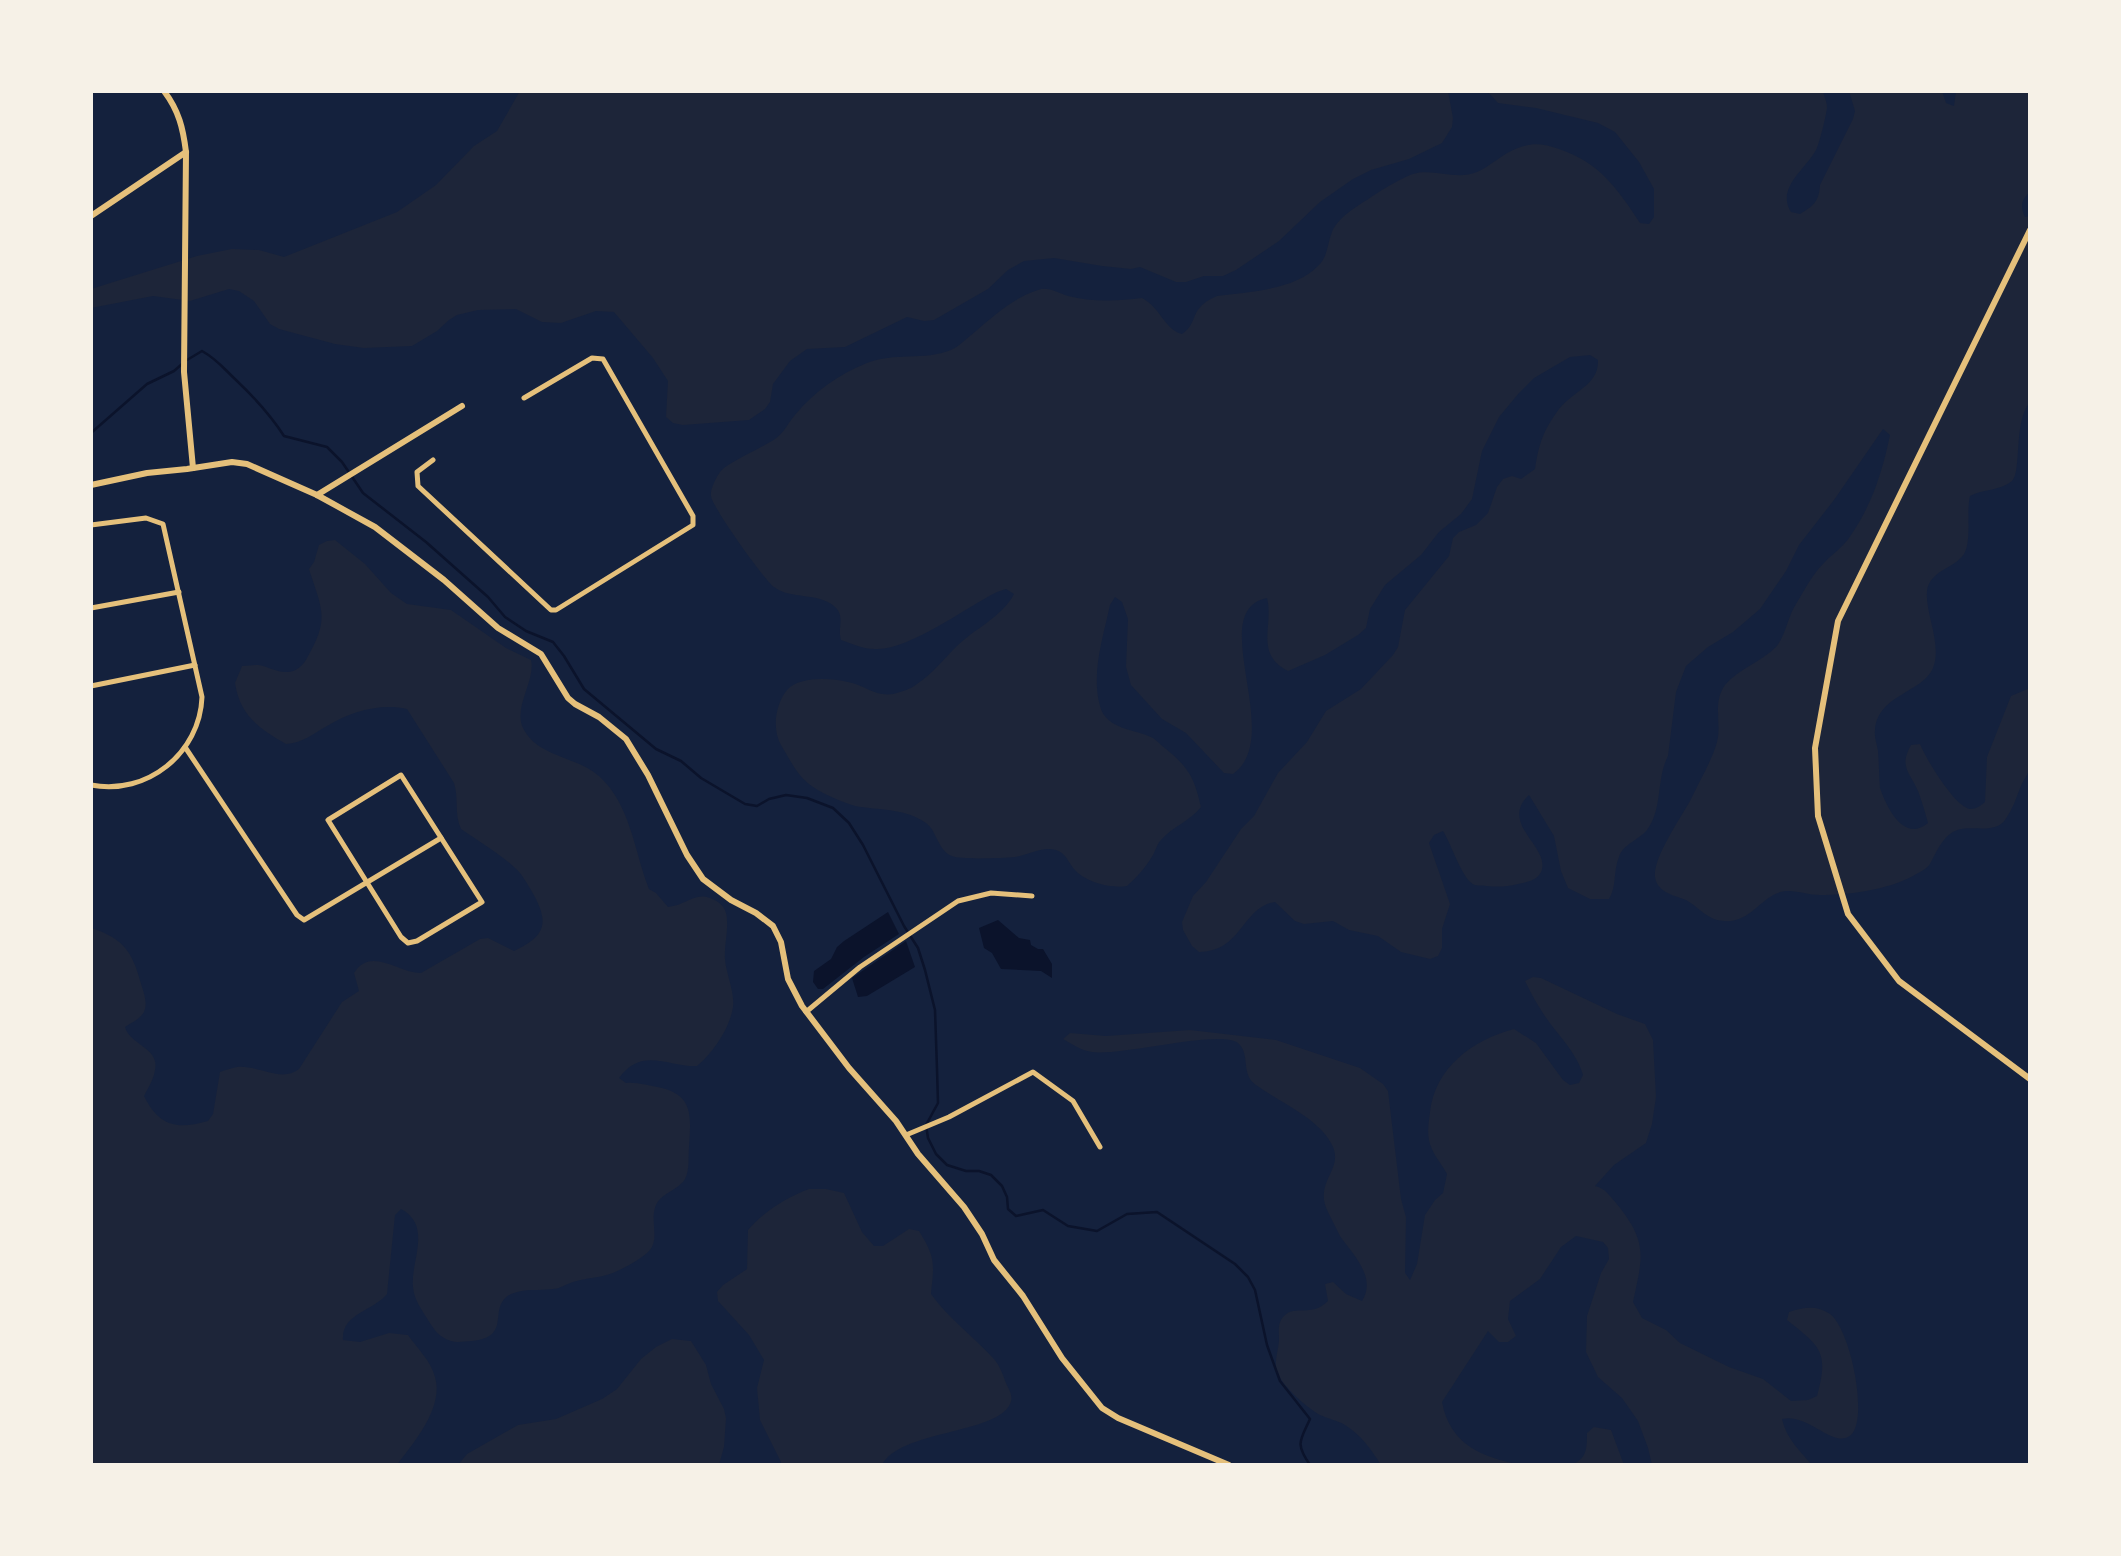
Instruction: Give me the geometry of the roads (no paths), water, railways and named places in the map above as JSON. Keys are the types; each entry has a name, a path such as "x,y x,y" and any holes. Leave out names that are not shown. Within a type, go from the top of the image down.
{"street":[{"path":"164,91 176,107 186,152 184,372 193,468"},
{"path":"91,216 186,152"},
{"path":"2030,230 1838,621 1815,747 1818,816 1848,914 1899,981 2030,1079"},
{"path":"433,460 417,472 418,486 551,610 556,610 693,525 693,516 603,359 592,358 524,398"},
{"path":"317,495 462,406"},
{"path":"91,485 147,473 232,462 247,464 317,495 399,544 478,608 498,628 534,648 547,663 568,698 599,717 626,739 648,775 695,868 704,879 731,900 774,926 781,942 788,979 795,996 849,1068 976,1223 994,1260 1023,1296 1062,1358 1102,1408 1118,1418 1229,1465"},
{"path":"91,525 146,518 163,524 202,697 202,716 185,747 170,764 148,779 122,788 91,785"},
{"path":"91,608 179,592"},
{"path":"91,686 195,665"},
{"path":"185,747 297,915 304,920 441,838"},
{"path":"401,775 441,838 482,902 417,942 408,943 401,937 328,820 401,775"},
{"path":"806,1012 860,967 958,901 991,893 1032,896"},
{"path":"906,1135 949,1117 1033,1072 1073,1101 1100,1147"}],"waterway":[{"path":"187,360 202,351 208,354 256,400 284,436 327,447 342,462 363,493 426,542 488,597 505,617 526,631 553,642 584,689 656,749 681,761 701,778 745,804 757,806 769,799 786,795 807,798 833,808 849,823 918,948 925,970 935,1010 938,1103 926,1125 928,1138 936,1154 947,1165 991,1175 1002,1186 1008,1209 1016,1216 1043,1210 1068,1226 1097,1231 1127,1214 1157,1212 1235,1264 1248,1277 1255,1290 1267,1345 1280,1381 1310,1419 1301,1442 1302,1452 1310,1465"},
{"path":"91,433 147,384 174,371 182,364"}]}
